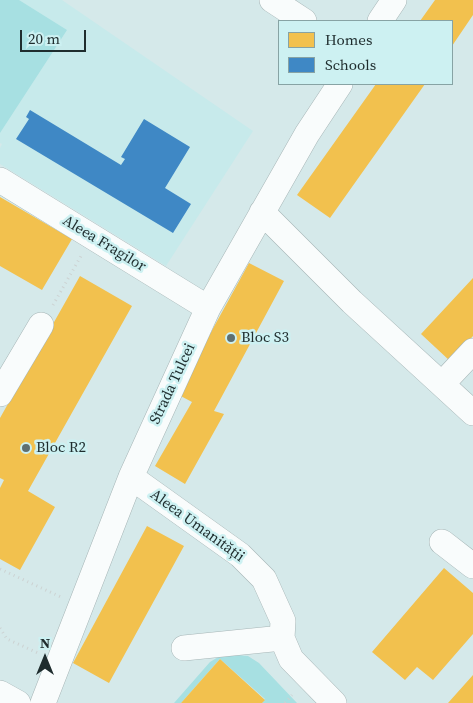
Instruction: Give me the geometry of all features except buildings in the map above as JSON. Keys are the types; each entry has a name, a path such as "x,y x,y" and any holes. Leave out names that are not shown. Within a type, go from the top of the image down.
{"street":[{"path":"272,0 302,20"},
{"path":"381,20 394,0"},
{"name":"Strada Tulcei","path":"43,703 130,477 208,308 307,134 339,85"},
{"name":"Aleea Fragilor","path":"0,180 208,308"},
{"path":"262,212 352,302 473,413"},
{"path":"0,394 41,325"},
{"path":"442,384 473,351"},
{"name":"Aleea Umanității","path":"130,477 240,555 264,579 283,621 282,638 291,659 334,703"},
{"path":"442,542 473,566"},
{"path":"184,648 282,638"},
{"path":"0,693 18,703"}],"path":[{"path":"41,325 92,237"},
{"path":"0,569 62,598"},
{"path":"0,628 7,639 42,655"},
{"path":"285,703 292,694"}],"shaded area":[{"path":"0,0 62,0 253,131 166,266 0,164 0,148 2,144 0,143"},
{"path":"0,0 19,0 67,30 0,133"},
{"path":"223,654 248,656 259,663 297,703 262,703 265,699 220,659 181,703 174,703 210,662"}],"place":[{"name":"Bloc S3","path":"231,338"},
{"name":"Bloc R2","path":"26,448"}]}
